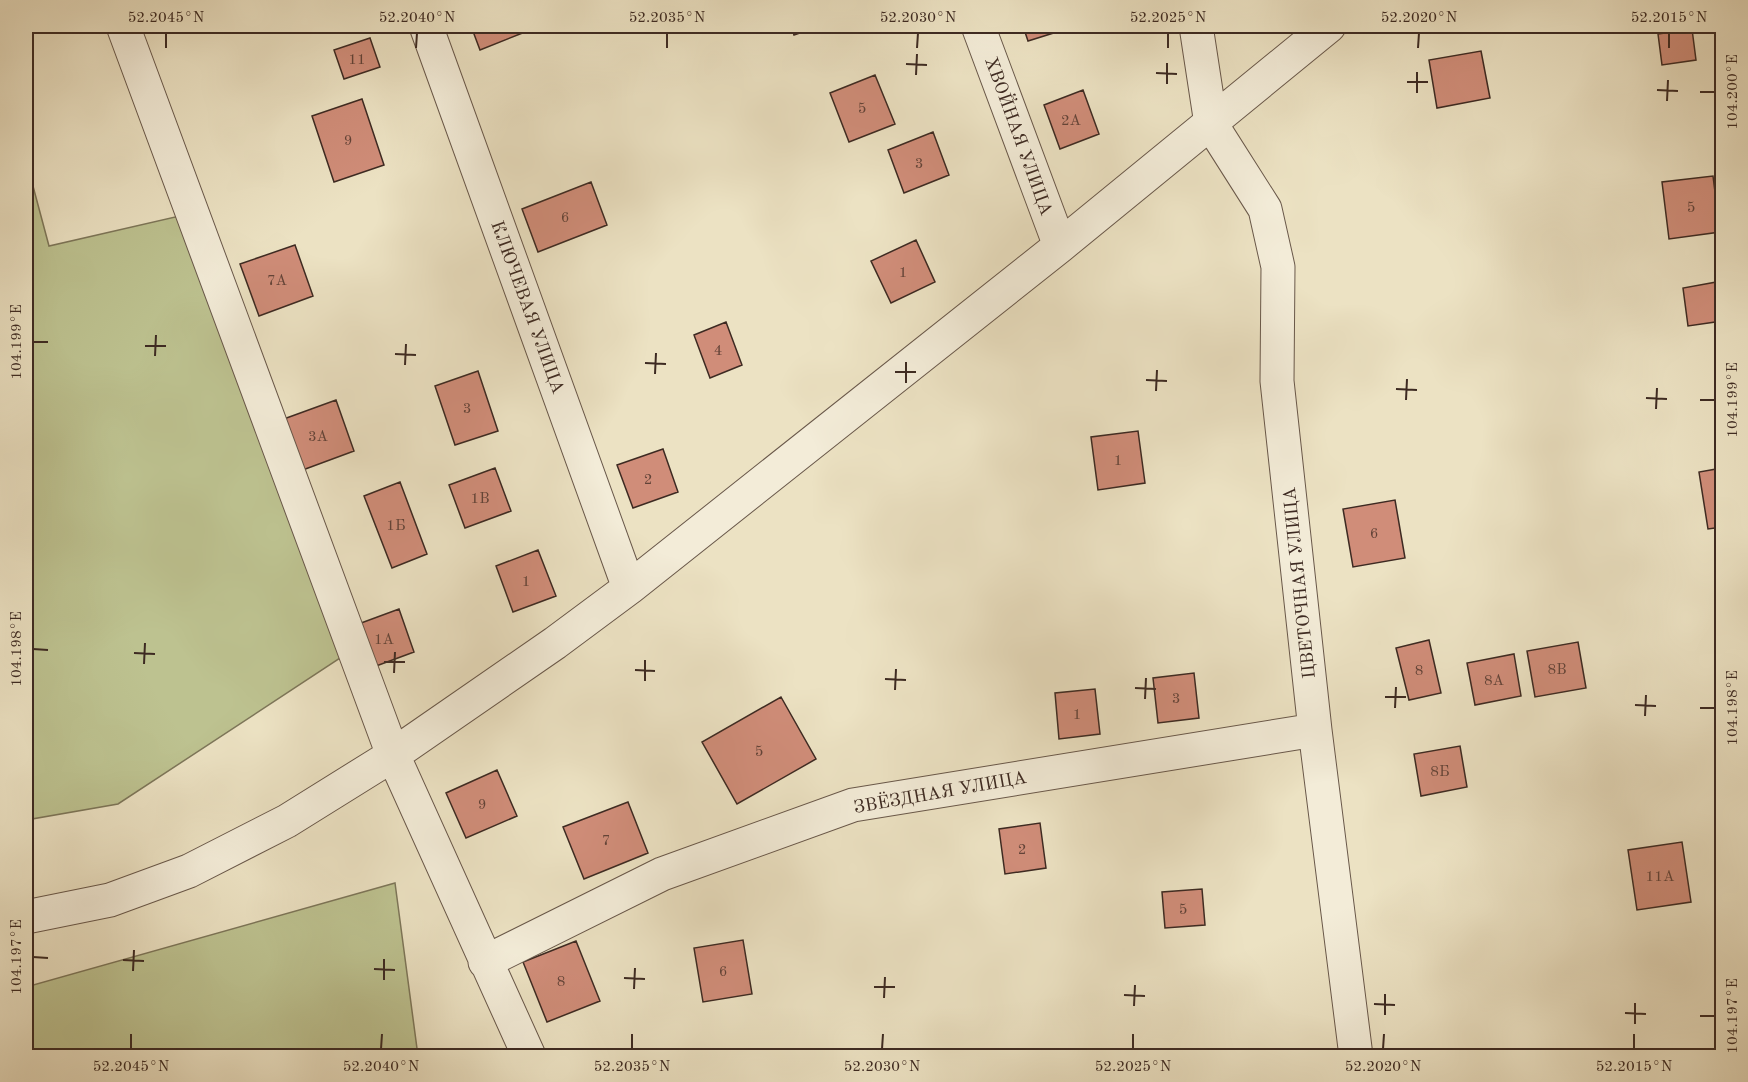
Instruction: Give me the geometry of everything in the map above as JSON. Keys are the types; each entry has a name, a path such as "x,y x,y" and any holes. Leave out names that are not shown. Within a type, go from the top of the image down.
{"street":[{"path":"123,26 393,755 529,1056"},
{"name":"КЛЮЧЕВАЯ УЛИЦА","path":"426,26 629,588"},
{"name":"ХВОЙНАЯ УЛИЦА","path":"978,26 1060,246"},
{"path":"1196,26 1211,124"},
{"path":"26,917 110,900 189,871 287,821 393,755 555,643 629,588 1060,246 1329,26"},
{"name":"ЦВЕТОЧНАЯ УЛИЦА","path":"1211,124 1265,208 1278,267 1277,381 1315,730 1356,1056"},
{"name":"ЗВЁЗДНАЯ УЛИЦА","path":"486,962 662,874 853,805 1315,730"}],"green space":[{"path":"26,160 49,246 188,214 366,641 118,804 26,820"},
{"path":"395,883 418,1056 26,1056 26,987"}],"building":[{"path":"471,26 523,26 525,32 480,50"},
{"path":"791,26 820,26 794,35"},
{"path":"1023,26 1076,26 1028,41"},
{"path":"1692,29 1696,60 1662,65 1658,34"},
{"path":"370,38 380,67 344,79 334,50"},
{"path":"1481,51 1490,98 1437,108 1429,60"},
{"path":"875,75 895,124 849,142 830,93"},
{"path":"1083,90 1099,134 1060,149 1044,105"},
{"path":"362,99 384,165 334,182 312,116"},
{"path":"933,132 949,175 904,193 888,150"},
{"path":"1713,176 1720,232 1669,239 1662,182"},
{"path":"591,182 607,225 538,252 522,209"},
{"path":"916,240 935,282 891,303 871,261"},
{"path":"295,245 313,296 259,316 240,264"},
{"path":"1722,281 1722,321 1688,326 1683,288"},
{"path":"726,322 742,365 710,378 694,335"},
{"path":"478,371 498,431 455,445 435,386"},
{"path":"336,400 354,451 300,471 281,420"},
{"path":"1138,431 1145,483 1098,490 1091,437"},
{"path":"663,449 678,492 633,508 617,465"},
{"path":"495,468 511,511 465,528 449,485"},
{"path":"1722,468 1722,527 1708,529 1699,472"},
{"path":"400,482 427,554 392,568 364,496"},
{"path":"1395,500 1405,558 1353,567 1343,509"},
{"path":"538,550 556,596 513,612 496,566"},
{"path":"399,609 414,652 368,669 353,626"},
{"path":"1429,640 1441,693 1409,700 1396,648"},
{"path":"1578,642 1586,688 1535,697 1527,651"},
{"path":"1514,654 1521,696 1475,705 1467,663"},
{"path":"1194,673 1199,718 1158,723 1153,678"},
{"path":"1095,689 1100,734 1059,739 1055,693"},
{"path":"781,697 816,759 737,804 702,742"},
{"path":"1460,746 1467,787 1421,796 1414,754"},
{"path":"497,770 517,816 466,838 446,793"},
{"path":"628,802 648,853 584,879 563,827"},
{"path":"1040,823 1046,868 1005,874 999,829"},
{"path":"1682,842 1691,902 1637,910 1628,850"},
{"path":"1202,889 1205,925 1165,928 1162,892"},
{"path":"743,940 752,994 703,1002 694,948"},
{"path":"576,941 600,1001 547,1022 523,962"}]}
